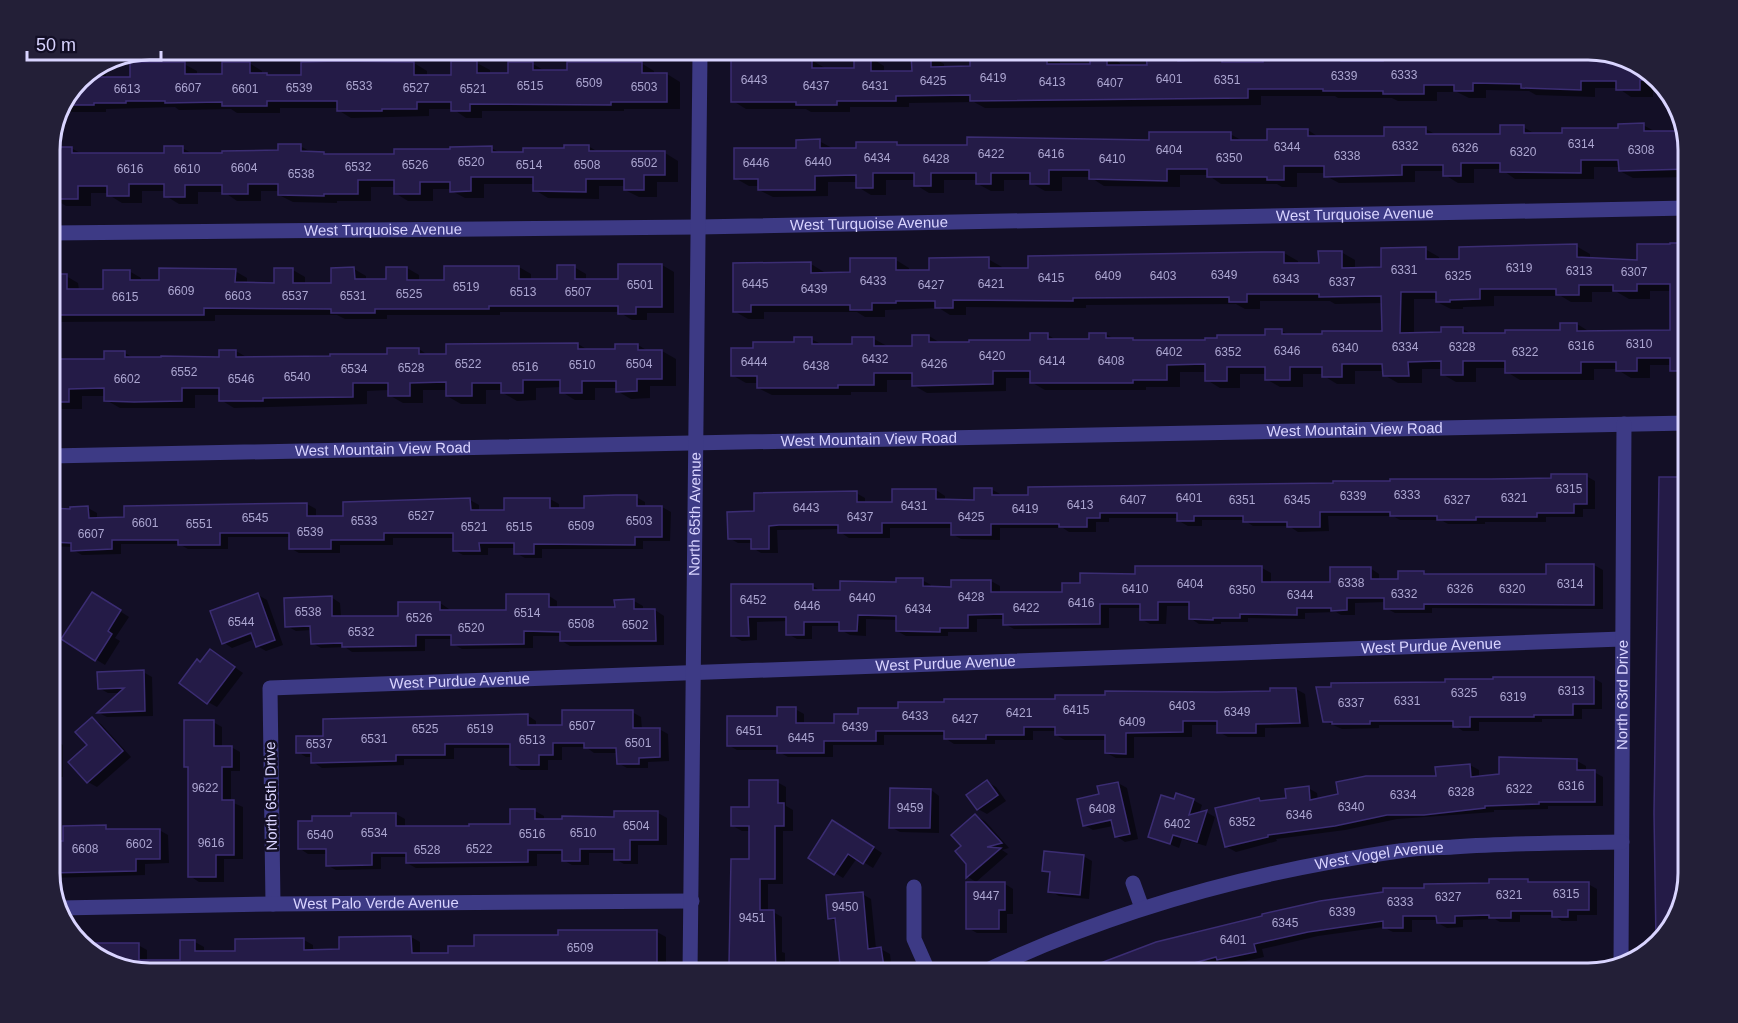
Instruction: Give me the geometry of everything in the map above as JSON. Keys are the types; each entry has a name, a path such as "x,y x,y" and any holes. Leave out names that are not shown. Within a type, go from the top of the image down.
{"street":[{"name":"North 65th Avenue","path":"690,963 700,60"},
{"name":"West Turquoise Avenue","path":"60,233 698,227 1678,208"},
{"name":"West Mountain View Road","path":"60,456 1678,423"},
{"name":"North 63rd Drive","path":"1621,956 1624,424"},
{"name":"West Purdue Avenue","path":"270,688 1622,639"},
{"name":"North 65th Drive","path":"270,688 273,904"},
{"name":"West Vogel Avenue","path":"1002,963 1073,933 1142,908 1257,876 1400,850 1506,843 1622,842"},
{"path":"1133,883 1142,908"},
{"path":"914,887 914,939 924,963"},
{"name":"West Palo Verde Avenue","path":"67,908 692,901"}],"building":[{"path":"731,60 812,60 812,68 854,68 854,60 871,60 871,71 912,71 911,60 931,60 931,67 970,66 970,60 1047,60 1047,64 1090,64 1090,60 1107,60 1107,65 1147,65 1147,60 1588,60 1611,63 1633,72 1644,80 1640,80 1640,90 1616,90 1616,81 1581,81 1581,90 1521,88 1521,84 1473,83 1473,91 1454,91 1454,85 1424,85 1424,94 1383,94 1383,91 1323,91 1323,89 1248,89 1248,98 970,101 970,95 896,96 896,101 837,101 837,105 796,105 796,102 731,102"},
{"path":"451,61 477,61 477,73 508,73 508,62 533,62 533,70 567,70 567,62 642,62 642,73 667,73 667,102 611,102 611,105 470,104 470,111 451,111 451,102 417,102 417,109 382,109 382,111 337,111 337,101 267,101 267,106 222,106 222,102 165,103 165,101 72,105 86,86 97,77 130,77 130,63 133,62 185,62 185,74 222,74 222,62 250,62 250,73 301,75 301,62 414,62 414,75 451,75"},
{"path":"1644,123 1644,131 1676,131 1678,169 1619,171 1618,160 1581,160 1581,173 1500,172 1500,163 1461,163 1461,176 1443,176 1443,165 1402,165 1402,175 1324,177 1324,166 1284,166 1284,180 1267,180 1267,177 1207,177 1207,169 1167,169 1167,181 1089,179 1089,170 1049,170 1049,184 1030,184 1030,173 991,173 991,184 976,184 976,173 931,173 931,186 914,186 914,173 873,173 873,188 856,188 856,175 815,176 815,190 758,190 758,179 734,179 734,148 796,148 796,140 820,139 820,148 856,148 856,142 897,142 897,145 967,145 967,137 1149,140 1149,132 1231,132 1231,140 1267,140 1267,129 1308,129 1308,136 1384,136 1384,127 1426,127 1426,134 1500,134 1500,125 1524,125 1524,133 1562,133 1562,128 1618,128 1618,124"},
{"path":"278,144 301,144 301,151 324,152 324,154 394,154 394,149 492,146 492,152 523,152 523,148 564,148 564,145 589,145 589,151 665,151 665,175 644,175 644,190 624,190 624,179 586,179 586,192 533,191 533,177 471,177 471,191 450,192 450,182 420,182 420,194 394,194 394,180 358,180 358,194 278,195 278,184 248,184 248,194 222,194 222,185 185,185 185,197 164,197 164,184 129,184 129,196 107,196 107,186 78,186 78,199 60,199 60,147 72,147 72,153 164,153 164,146 183,146 183,153 278,150"},
{"path":"1678,243 1678,371 1670,371 1670,358 1637,358 1637,371 1616,371 1616,362 1581,362 1581,373 1505,373 1505,361 1463,361 1463,375 1441,375 1441,361 1408,362 1409,376 1383,376 1382,364 1342,364 1342,377 1322,377 1322,367 1290,367 1290,380 1265,380 1265,367 1227,367 1227,381 1205,381 1205,364 1167,365 1167,380 1133,380 1133,383 1030,383 1030,371 993,371 993,384 912,386 912,373 874,373 874,385 838,385 838,388 757,388 757,376 731,376 731,348 753,348 753,342 794,342 794,337 812,337 812,344 852,344 852,337 874,337 874,346 912,346 912,335 929,335 929,342 1030,340 1030,333 1048,333 1048,339 1089,339 1089,333 1106,333 1106,338 1133,338 1133,340 1205,340 1205,338 1217,338 1217,335 1265,335 1265,329 1282,329 1282,334 1382,331 1381,296 1319,297 1319,294 1247,294 1247,302 1229,302 1229,297 1073,298 1073,301 953,300 953,308 935,308 935,301 896,301 896,303 872,303 872,310 850,310 850,305 751,305 751,312 733,312 733,263 811,262 811,273 850,272 850,258 896,258 896,270 929,270 929,258 989,257 989,268 1028,268 1028,256 1284,252 1284,263 1319,263 1318,251 1342,251 1342,268 1381,267 1381,248 1426,247 1426,259 1459,259 1459,247 1577,244 1577,257 1637,260 1637,244","holes":["1637,284 1670,284 1670,330 1577,331 1577,323 1560,323 1560,330 1463,333 1463,327 1441,327 1441,332 1400,333 1401,292 1436,292 1436,302 1450,302 1450,300 1480,299 1480,289 1556,289 1556,295 1579,295 1579,285 1613,285 1613,291 1637,291"]},
{"path":"618,264 662,264 662,307 636,307 636,314 618,314 618,306 489,306 489,309 375,309 375,313 331,313 331,309 204,308 204,315 60,315 60,274 67,274 67,289 103,289 103,270 130,270 130,280 159,280 159,268 236,269 235,282 274,283 274,268 293,268 293,283 331,283 331,268 354,267 355,279 386,279 386,267 407,267 407,280 444,280 444,266 519,266 519,279 557,279 557,265 575,265 575,279 618,279"},
{"path":"578,343 578,349 615,349 615,344 638,344 638,350 662,350 662,379 637,379 637,391 616,392 616,381 582,381 582,393 560,393 560,380 523,380 523,393 501,393 501,383 472,383 472,396 446,396 446,382 410,383 410,396 388,396 388,383 353,383 353,397 263,398 263,401 219,401 219,388 182,388 182,401 134,402 104,401 104,388 69,389 69,402 60,402 60,359 104,359 104,351 125,351 125,357 219,357 219,350 236,350 236,357 330,356 330,354 387,354 387,348 419,348 419,354 446,354 446,344"},
{"path":"1551,474 1587,474 1587,504 1574,504 1574,513 1537,513 1537,517 1476,517 1476,520 1437,520 1437,516 1390,516 1390,512 1320,512 1320,527 1287,527 1287,522 1243,522 1243,516 1194,516 1194,521 1177,521 1177,513 1100,513 1100,518 1087,518 1087,527 1059,527 1059,524 991,524 991,535 951,535 951,523 882,523 882,533 838,533 838,525 769,526 769,549 751,549 751,539 728,539 727,512 754,511 754,493 857,491 857,502 892,502 892,489 936,489 936,499 974,500 974,488 992,488 992,495 1028,495 1028,487 1551,478"},
{"path":"1659,477 1678,477 1678,873 1671,907 1656,932 1654,813"},
{"path":"637,495 637,506 662,506 662,537 635,537 635,545 534,544 534,554 514,554 514,543 479,543 480,551 453,551 453,533 384,533 384,540 331,540 331,549 289,549 289,533 220,533 220,545 178,545 178,540 112,540 112,549 71,551 71,543 60,542 60,508 70,509 70,507 88,506 89,518 124,517 124,506 307,503 307,516 343,516 343,502 470,498 471,510 504,510 504,498 550,498 550,508 584,508 584,496"},
{"path":"1546,564 1594,564 1594,605 1424,604 1424,609 1384,609 1384,598 1347,598 1347,610 1297,608 1297,615 1240,614 1240,618 1213,618 1213,620 1189,619 1189,602 1158,602 1158,620 1140,620 1140,604 1100,604 1100,624 1003,625 1003,614 968,615 968,628 940,628 940,632 896,631 896,616 858,615 857,631 839,631 839,622 804,622 804,635 786,635 786,617 748,617 749,636 731,636 731,584 813,584 813,590 840,590 840,581 896,582 896,578 923,578 923,586 951,587 951,580 991,580 991,592 1062,592 1062,583 1080,583 1080,573 1135,574 1135,566 1262,566 1262,582 1330,582 1330,567 1371,567 1371,579 1398,579 1398,571 1424,571 1424,574 1546,574"},
{"path":"92,592 121,610 108,631 112,634 95,661 61,639"},
{"path":"258,593 275,640 256,647 251,633 222,644 210,611"},
{"path":"506,594 549,594 549,607 615,607 614,600 634,599 634,609 655,609 656,641 560,641 560,632 524,631 524,644 451,645 451,635 416,635 416,646 342,647 342,643 311,644 310,626 285,627 284,598 332,596 332,616 398,616 398,602 440,602 440,610 506,610"},
{"path":"210,649 235,667 207,704 179,683 197,659 200,662"},
{"path":"144,670 145,711 97,713 124,688 98,689 97,672"},
{"path":"1493,677 1594,677 1594,704 1573,704 1573,715 1470,717 1470,727 1453,727 1453,721 1370,721 1370,724 1332,724 1332,722 1323,722 1316,687 1331,687 1331,683 1445,682 1445,679 1493,679"},
{"path":"1270,688 1296,688 1300,723 1256,724 1256,733 1217,733 1217,721 1183,721 1183,732 1126,733 1126,754 1105,753 1105,735 1055,735 1055,727 1024,727 1024,735 986,735 986,739 944,739 944,731 876,731 876,741 824,741 824,753 777,753 777,746 727,746 727,716 777,716 777,707 796,707 796,723 834,723 834,714 858,714 858,708 898,708 898,702 944,702 944,699 1055,699 1055,695 1105,695 1105,691 1217,692 1270,691"},
{"path":"562,710 633,710 633,728 660,728 660,757 639,758 639,764 617,764 616,748 584,748 584,743 553,743 553,755 539,755 539,765 510,765 510,744 445,744 445,755 396,755 396,761 311,763 311,753 296,753 296,736 323,736 323,719 528,714 528,725 562,725"},
{"path":"92,717 123,751 87,783 68,762 87,745 75,732"},
{"path":"184,720 214,720 214,746 232,746 232,767 222,767 222,800 234,800 234,855 216,855 216,877 188,877 188,767 184,767"},
{"path":"1499,757 1577,759 1577,770 1595,770 1595,802 1539,802 1539,804 1485,806 1485,808 1424,815 1387,815 1335,826 1268,835 1268,837 1225,847 1215,808 1259,798 1260,801 1286,798 1285,789 1309,786 1310,800 1338,794 1336,782 1366,776 1436,776 1435,767 1470,764 1471,777 1499,774"},
{"path":"749,780 778,780 778,803 784,803 784,826 775,826 775,879 760,879 760,910 774,910 776,963 729,963 731,859 749,859 749,826 731,826 731,807 749,807"},
{"path":"987,780 998,795 977,810 966,795"},
{"path":"1118,782 1130,834 1115,837 1111,820 1083,826 1077,799 1099,794 1097,786"},
{"path":"890,788 931,789 930,828 889,828"},
{"path":"1176,793 1194,799 1189,815 1207,810 1197,842 1173,835 1170,844 1148,837 1161,795 1174,799"},
{"path":"510,809 535,809 535,819 562,819 562,816 614,817 614,811 658,811 658,840 630,840 630,860 614,860 614,849 580,849 580,861 562,861 562,850 528,850 528,862 406,863 406,853 372,853 372,865 326,866 326,849 298,849 298,821 312,821 312,816 396,813 396,826 469,826 469,824 510,824"},
{"path":"975,814 1002,843 987,847 1001,848 966,878 966,864 955,851 961,846 951,835"},
{"path":"832,820 874,847 863,864 848,854 834,875 808,858"},
{"path":"106,825 106,829 160,829 160,859 136,859 136,871 60,873 60,841 63,841 63,826"},
{"path":"1044,851 1084,855 1080,895 1048,892 1050,872 1042,871"},
{"path":"1489,879 1528,879 1528,882 1589,882 1589,910 1568,910 1568,917 1552,917 1552,911 1511,911 1511,918 1489,918 1489,915 1455,916 1455,923 1437,923 1436,916 1403,916 1403,928 1383,928 1383,921 1308,932 1254,944 1256,952 1217,960 1216,957 1194,963 1101,963 1156,942 1320,901 1383,892 1383,888 1424,888 1424,884 1489,883"},
{"path":"966,882 1005,882 1005,910 999,910 999,929 966,929"},
{"path":"863,892 868,949 881,947 883,963 840,963 835,918 828,919 826,895"},
{"path":"558,930 657,930 657,963 150,963 127,960 105,951 94,943 139,943 139,960 180,960 180,940 195,940 195,951 235,951 235,939 304,938 304,950 339,949 339,937 411,936 412,953 448,953 448,946 474,946 474,935 558,935"}]}
